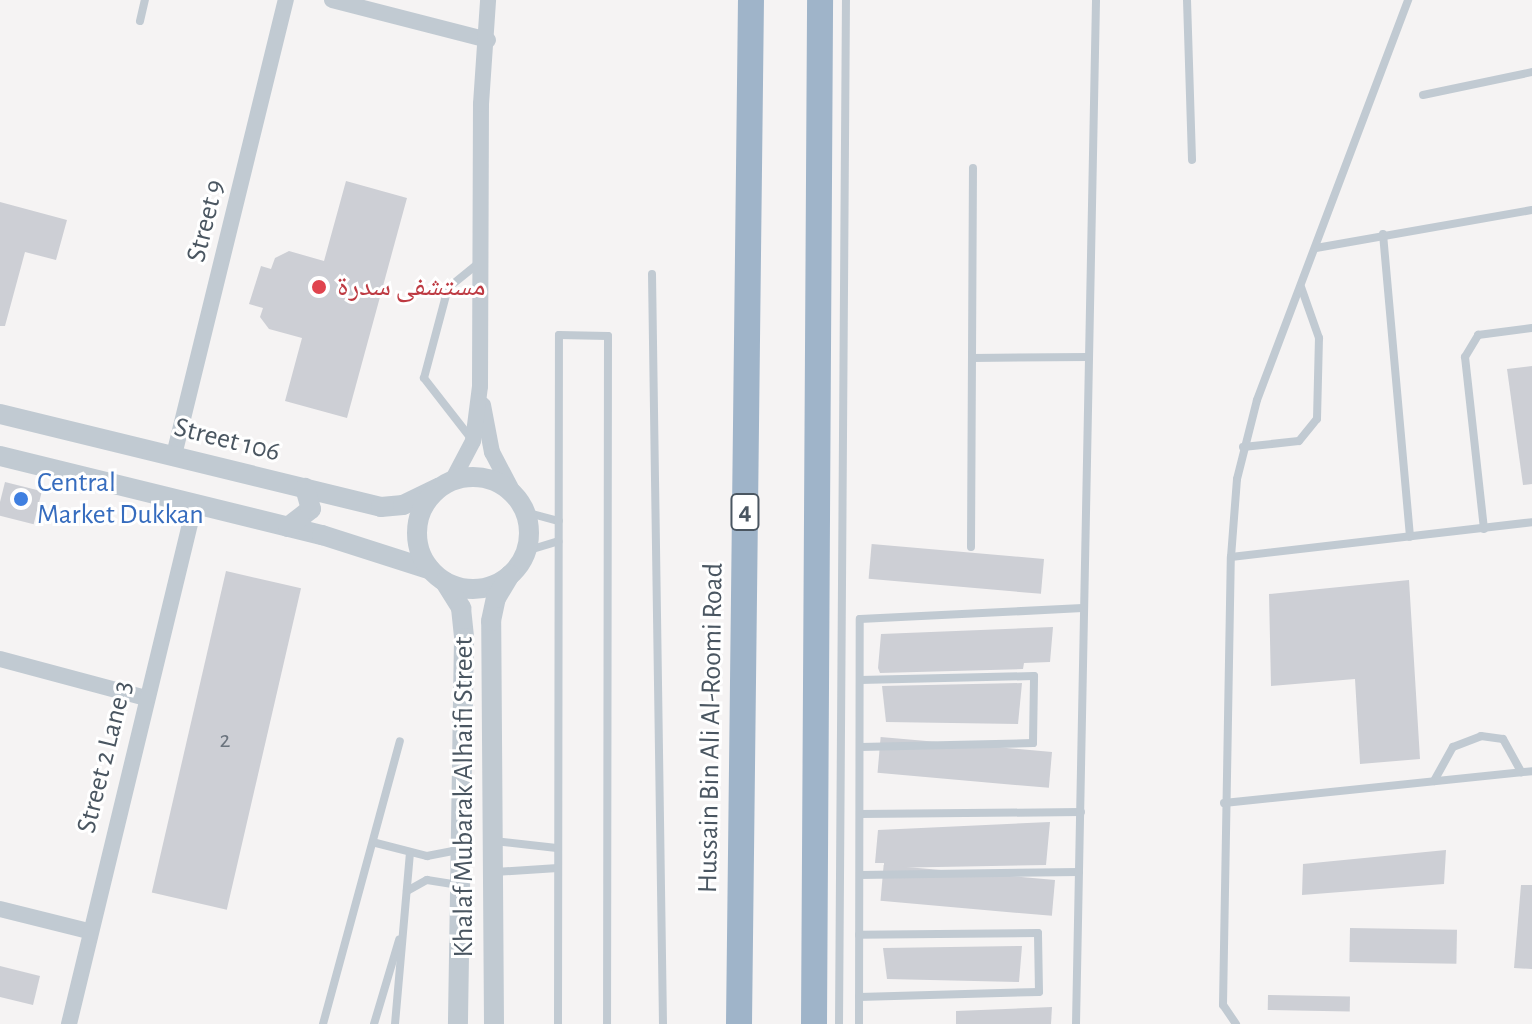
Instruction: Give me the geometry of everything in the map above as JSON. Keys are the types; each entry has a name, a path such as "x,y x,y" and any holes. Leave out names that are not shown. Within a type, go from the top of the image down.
{"highway":[{"name":"Hussain Bin Ali Al-Roomi Road","path":"739,1024 751,0"},
{"path":"814,1024 820,0"}],"street":[{"name":"Street 9","path":"174,455 286,0"},
{"path":"332,0 355,3 488,40"},
{"path":"438,576 417,537 426,502 445,485 473,441 480,386 484,259 481,104 488,40 488,0"},
{"path":"0,456 288,527 479,589 510,575 526,551 520,504 492,452 480,386"},
{"name":"Street 106","path":"0,414 381,507 403,505 445,485"},
{"path":"445,485 486,478 520,504"},
{"path":"288,527 311,509 305,488"},
{"name":"Street 2 Lane 3","path":"69,1024 88,931 195,503"},
{"name":"Khalaf Mubarak Alhaifi Street","path":"494,1024 491,621 496,598 510,575"},
{"name":"Khalaf Mubarak Alhaifi Street","path":"438,576 461,608 464,638 458,1024"},
{"path":"0,659 146,698"},
{"path":"0,909 88,931"}],"lane":[{"path":"140,21 145,0"},
{"path":"839,1024 846,0"},
{"path":"1076,1024 1096,0"},
{"path":"1187,0 1192,160"},
{"path":"1236,1024 1223,1005 1224,803 1231,557 1243,447 1333,193 1408,0"},
{"path":"1423,95 1532,72"},
{"path":"971,547 973,168"},
{"path":"1316,248 1532,210"},
{"path":"1383,234 1410,537"},
{"path":"473,441 424,378 448,288 484,259"},
{"path":"652,274 663,1024"},
{"path":"1243,447 1299,441 1317,419 1319,338 1301,287"},
{"path":"1484,529 1465,357 1478,335 1532,328"},
{"path":"558,1024 559,335 608,336 607,1024"},
{"path":"972,358 1088,357"},
{"path":"520,504 559,521"},
{"path":"1231,557 1532,522"},
{"path":"526,551 559,541"},
{"path":"859,1024 860,619 1083,608"},
{"path":"860,680 1034,676 1033,743 860,747"},
{"path":"1434,781 1453,747 1481,736 1503,739 1521,772"},
{"path":"323,1024 376,843 400,741"},
{"path":"1224,803 1532,771"},
{"path":"860,814 1081,812"},
{"path":"494,841 557,848"},
{"path":"376,843 410,853 460,850"},
{"path":"395,1024 410,853"},
{"path":"494,872 558,868"},
{"path":"860,875 1079,872"},
{"path":"407,891 427,880 460,885"},
{"path":"374,1024 404,922"},
{"path":"859,935 1038,933 1039,992 859,997"}],"building":[{"name":"مستشفى سدرة","path":"346,181 407,198 347,418 285,401 302,338 269,329 260,317 263,308 249,304 261,266 271,269 275,258 289,251 324,261"},
{"path":"0,202 67,220 56,260 25,252 5,326 0,326"},
{"path":"1532,366 1532,484 1523,485 1507,369"},
{"name":"Central Market Dukkan","path":"5,482 42,491 34,524 0,516"},
{"path":"872,544 1044,559 1041,594 869,579"},
{"path":"226,571 301,588 227,910 152,893"},
{"path":"1409,580 1420,759 1360,764 1355,679 1271,686 1269,594"},
{"path":"1053,627 1050,662 1024,663 1023,669 880,673 878,668 881,634"},
{"path":"1022,683 1018,724 886,722 882,686"},
{"path":"881,737 1052,752 1049,788 878,773"},
{"path":"1050,822 1046,865 884,868 884,863 875,863 878,830"},
{"path":"1446,850 1444,884 1302,895 1303,864"},
{"path":"884,865 1055,880 1052,916 881,901"},
{"path":"1521,885 1532,885 1532,969 1514,968"},
{"path":"1350,928 1457,930 1456,964 1349,962"},
{"path":"1022,946 1019,982 887,979 883,948"},
{"path":"0,966 40,976 33,1005 0,997"},
{"path":"1268,995 1350,996 1350,1011 1268,1010"},
{"path":"1052,1007 1051,1024 956,1024 956,1011"}],"place":[{"name":"مستشفى سدرة","path":"319,287"},
{"name":"Central Market Dukkan","path":"21,499"}]}
